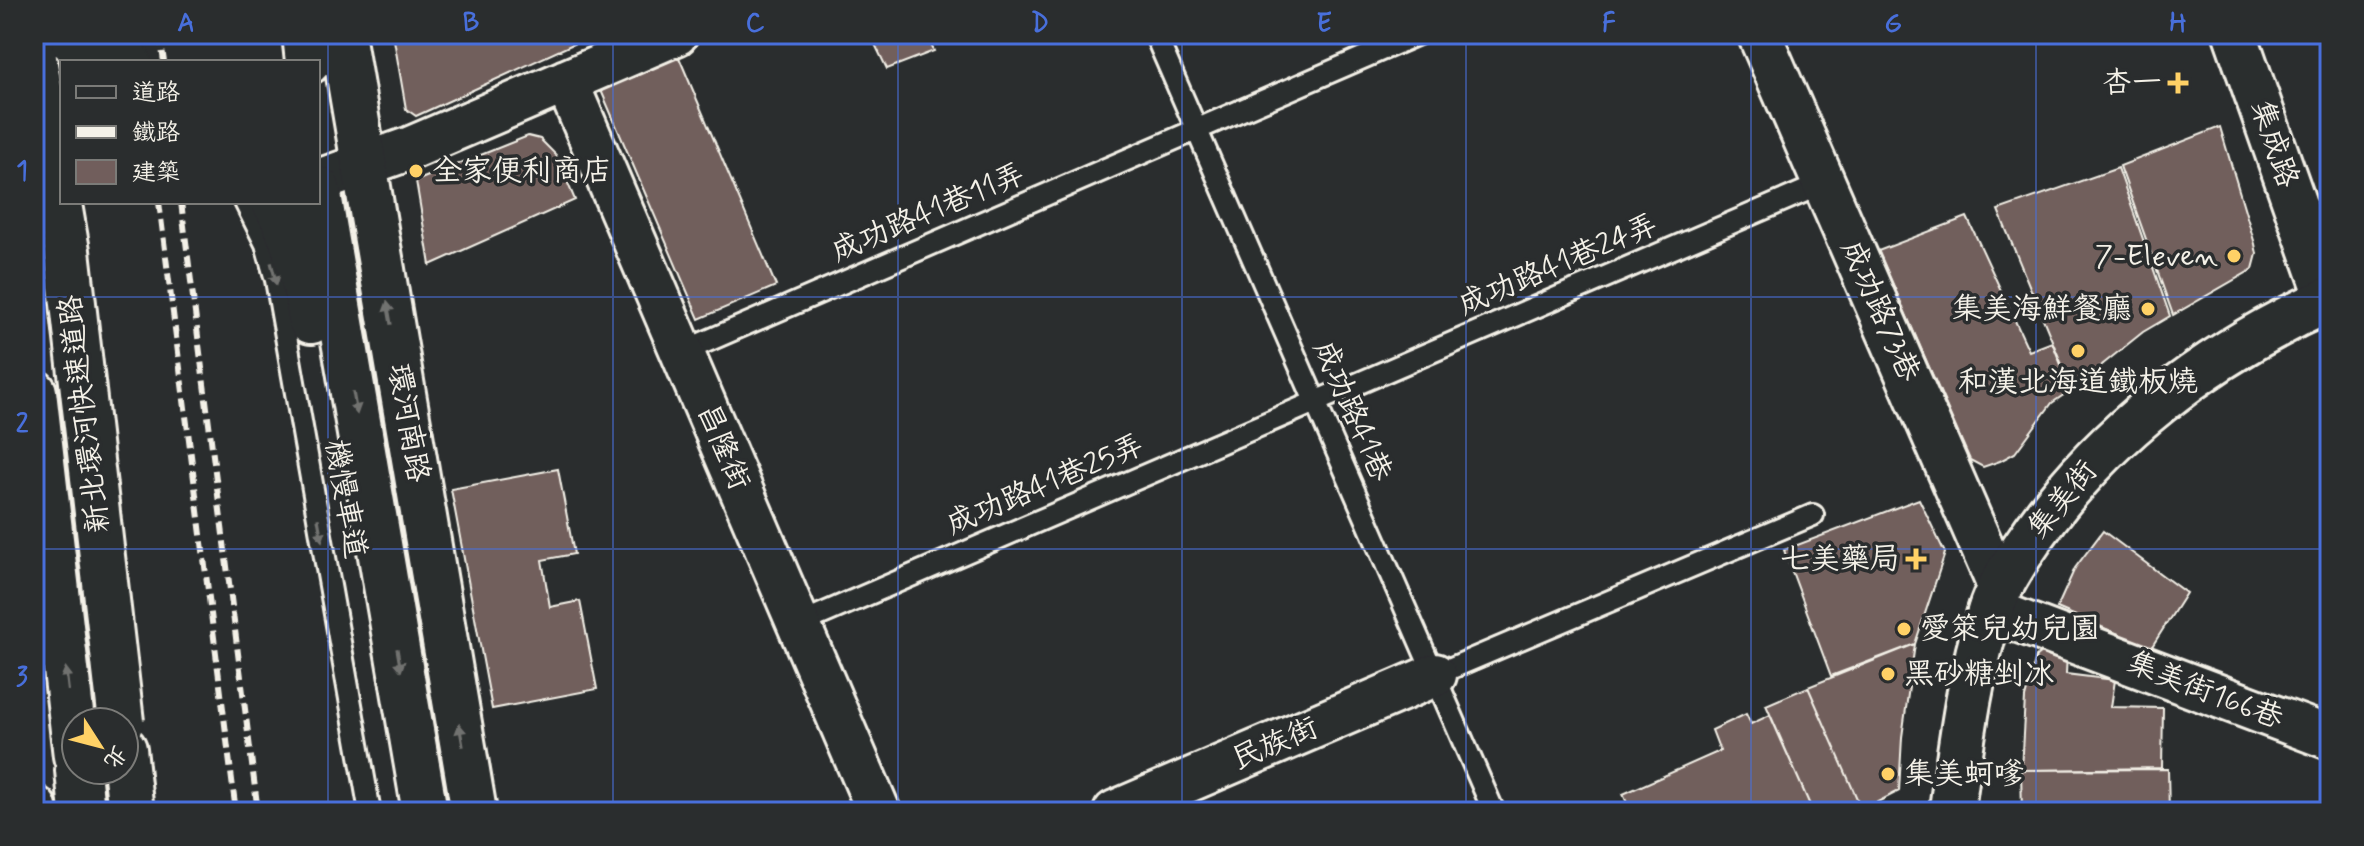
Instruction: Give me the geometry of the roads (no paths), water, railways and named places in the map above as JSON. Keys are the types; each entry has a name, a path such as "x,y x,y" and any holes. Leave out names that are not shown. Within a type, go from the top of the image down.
{"main road":[{"path":"101,34 103,60"},
{"path":"305,34 308,60"},
{"name":"環河南路","path":"342,34 474,812"},
{"path":"34,37 74,42 124,60"},
{"name":"新北環河快速道路","path":"34,59 67,251 119,706"},
{"path":"34,91 60,153"},
{"name":"環河南路","path":"320,201 425,812"},
{"path":"79,204 151,812"},
{"path":"275,204 287,225 304,276 395,812"},
{"name":"集美街","path":"1946,809 1973,676 1995,599 2039,525 2089,463 2174,390 2272,326 2329,299"},
{"path":"34,392 70,706"},
{"path":"80,786 82,812"},
{"path":"128,786 131,812"}],"street":[{"path":"320,180 411,148 676,34"},
{"name":"成功路73巷","path":"1759,34 1824,183 1995,599"},
{"name":"集成路","path":"2235,34 2329,299"},
{"name":"昌隆街","path":"566,81 879,812"},
{"name":"集美街166巷","path":"1995,599 2330,738"},
{"name":"民族街","path":"1115,812 1435,675"}],"lane":[{"name":"成功路41巷","path":"1155,34 1494,812"},
{"name":"成功路41巷11弄","path":"682,352 1418,34"},
{"path":"34,59 60,64"},
{"name":"成功路41巷24弄","path":"1316,402 1824,183"},
{"name":"機慢車道","path":"246,204 266,244 276,280 370,812"},
{"name":"成功路41巷25弄","path":"799,624 1316,402"},
{"path":"1435,675 1813,515"}],"railway":[{"path":"137,34 141,60"},
{"path":"160,34 164,60"},
{"path":"159,204 236,812"},
{"path":"181,204 258,812"}],"place":[{"name":"杏一","path":"2178,83"},
{"name":"全家便利商店","path":"416,171"},
{"name":"7-Eleven","path":"2234,256"},
{"name":"集美海鮮餐廳","path":"2148,309"},
{"name":"和漢北海道鐵板燒","path":"2078,351"},
{"name":"七美藥局","path":"1916,559"},
{"name":"愛箂兒幼兒園","path":"1904,629"},
{"name":"黑砂糖剉冰","path":"1888,674"},
{"name":"集美蚵嗲","path":"1888,774"}]}
